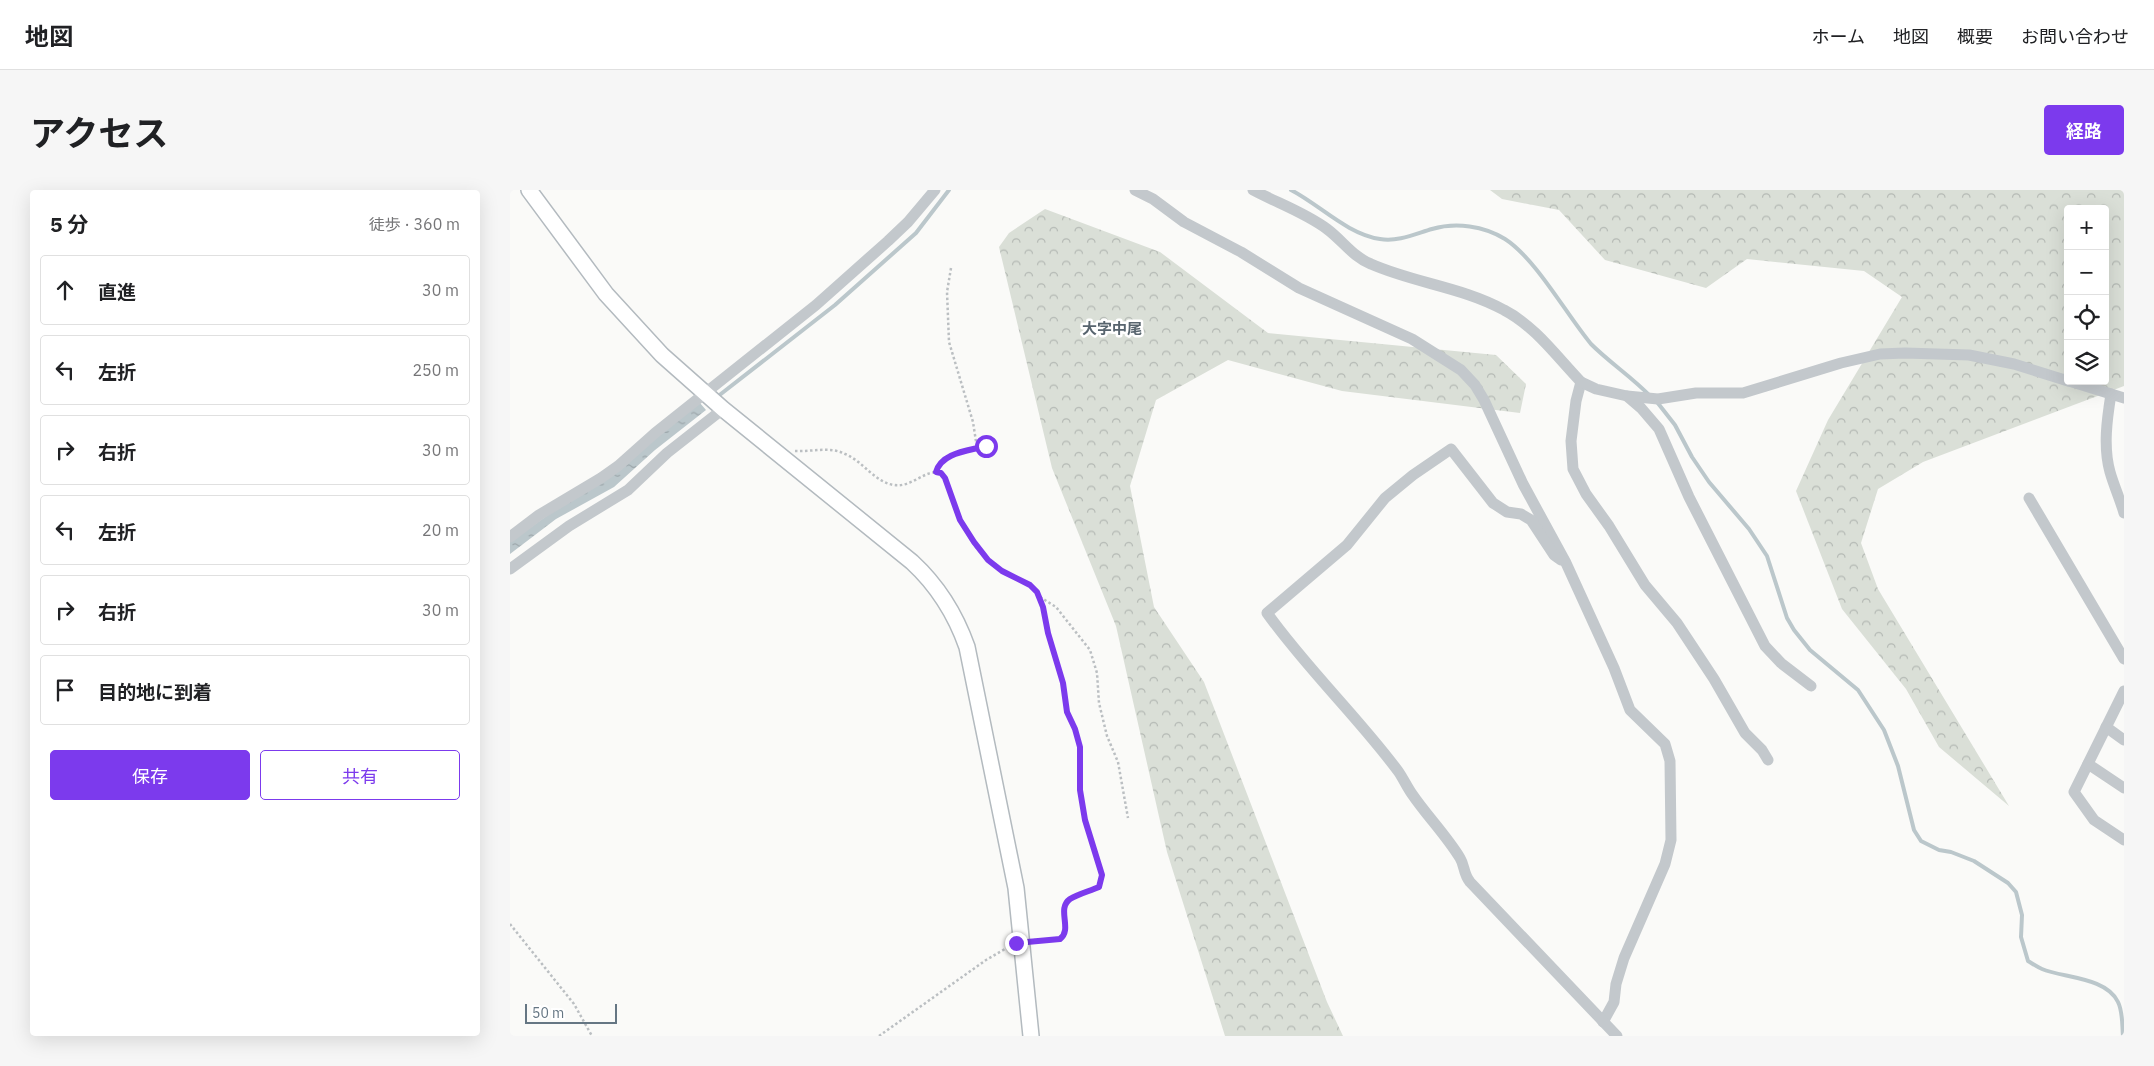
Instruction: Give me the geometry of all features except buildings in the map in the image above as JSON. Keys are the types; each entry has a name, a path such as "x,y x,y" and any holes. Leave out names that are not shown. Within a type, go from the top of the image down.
{"street":[{"path":"529,190 606,294 656,348 721,407 912,562 934,584 952,611 967,647 1016,888 1023,941 1031,1036"},
{"path":"510,537 539,515 602,478 618,466 655,433 706,394 844,280 908,222 935,190"},
{"path":"1135,190 1153,199 1184,222 1241,252 1299,288 1395,329 1436,353 1469,378 1484,400 1523,484 1566,563 1614,668 1630,710 1665,744 1670,761 1671,840 1665,864 1624,958 1616,984 1614,1002 1604,1022"},
{"path":"1253,190 1316,222 1334,235 1352,253 1371,264 1470,295 1505,310 1545,343 1581,382 1596,389 1627,396 1658,398 1702,393 1743,393 1880,354 1905,353 1969,355 2014,364 2064,380"},
{"path":"1581,382 1576,401 1571,441 1573,469 1586,494 1609,526 1645,585 1677,623 1714,679 1745,733 1762,750 1768,760"},
{"path":"2081,385 2124,398"},
{"path":"2111,394 2106,426 2108,453 2110,471 2124,513"},
{"path":"1627,396 1641,408 1659,429 1689,497 1765,646 1781,664 1811,686"},
{"path":"510,569 570,526 628,490 721,407"},
{"path":"1566,563 1554,555 1531,520 1521,514 1507,512 1493,503 1451,449 1413,475 1385,498 1347,545 1267,613 1286,640 1334,693 1399,772 1411,793 1462,860 1464,874 1470,882 1617,1036"},
{"path":"2029,498 2124,659"},
{"path":"2124,691 2074,792 2094,820 2124,840"},
{"path":"2106,727 2124,740"},
{"path":"2088,764 2124,788"}],"path":[{"path":"951,268 947,292 949,342 973,422 977,448"},
{"path":"770,447 797,451 833,450 844,453 883,482 894,485 913,482 936,472 943,460 951,455 986,446"},
{"path":"936,472 941,473 945,478 960,520 988,560 1002,571 1030,585 1039,596 1056,607 1090,650 1097,673 1100,703 1107,736 1118,762 1128,818"},
{"path":"879,1036 986,960 1009,946 1023,941 1060,939 1064,936 1066,930 1064,909 1066,904 1070,900 1099,887 1102,875 1085,820 1082,802 1080,747 1075,729 1067,712 1063,683 1039,596"},
{"path":"510,924 574,1004 592,1036"}],"green space":[{"path":"1490,190 2124,190 2124,386 1923,462 1878,489 1861,543 1878,589 2009,806 1939,747 1906,689 1842,609 1796,491 1828,420 1902,297 1864,271 1747,259 1706,288 1605,260 1559,210 1502,199"},
{"path":"1045,209 1160,252 1268,333 1496,355 1526,384 1520,413 1342,391 1228,360 1156,400 1130,486 1154,607 1204,682 1327,1002 1343,1036 1225,1036 1167,852 1116,626 1052,468 999,247 1009,233"}],"water":[{"path":"700,403 706,410 655,450 614,487 556,519 510,554 510,542 645,446"}],"waterway":[{"path":"717,397 835,305 916,233 949,190"},
{"path":"1291,190 1345,225 1368,236 1380,239 1400,238 1451,226 1479,228 1505,239 1517,248 1539,273 1591,344 1650,396"},
{"path":"1657,402 1675,425 1692,457 1709,482 1749,529 1767,556 1787,618 1794,630 1810,650 1858,690 1884,730 1898,766 1914,830 1921,841 1939,850 1951,852 1974,861 2008,883 2016,892 2022,915 2021,937 2028,961 2051,972 2094,983 2112,994 2121,1010 2123,1036"}],"district":[{"name":"大字中尾","path":"1112,328"}],"route":[{"path":"986,446 951,455 943,460 936,472 941,473 945,478 960,520 988,560 1002,571 1030,585 1037,592 1060,669 1067,712 1075,729 1080,747 1079,778 1085,820 1102,875 1102,882 1099,887 1070,900 1066,904 1064,909 1066,930 1064,936 1060,939 1016,943"}]}
